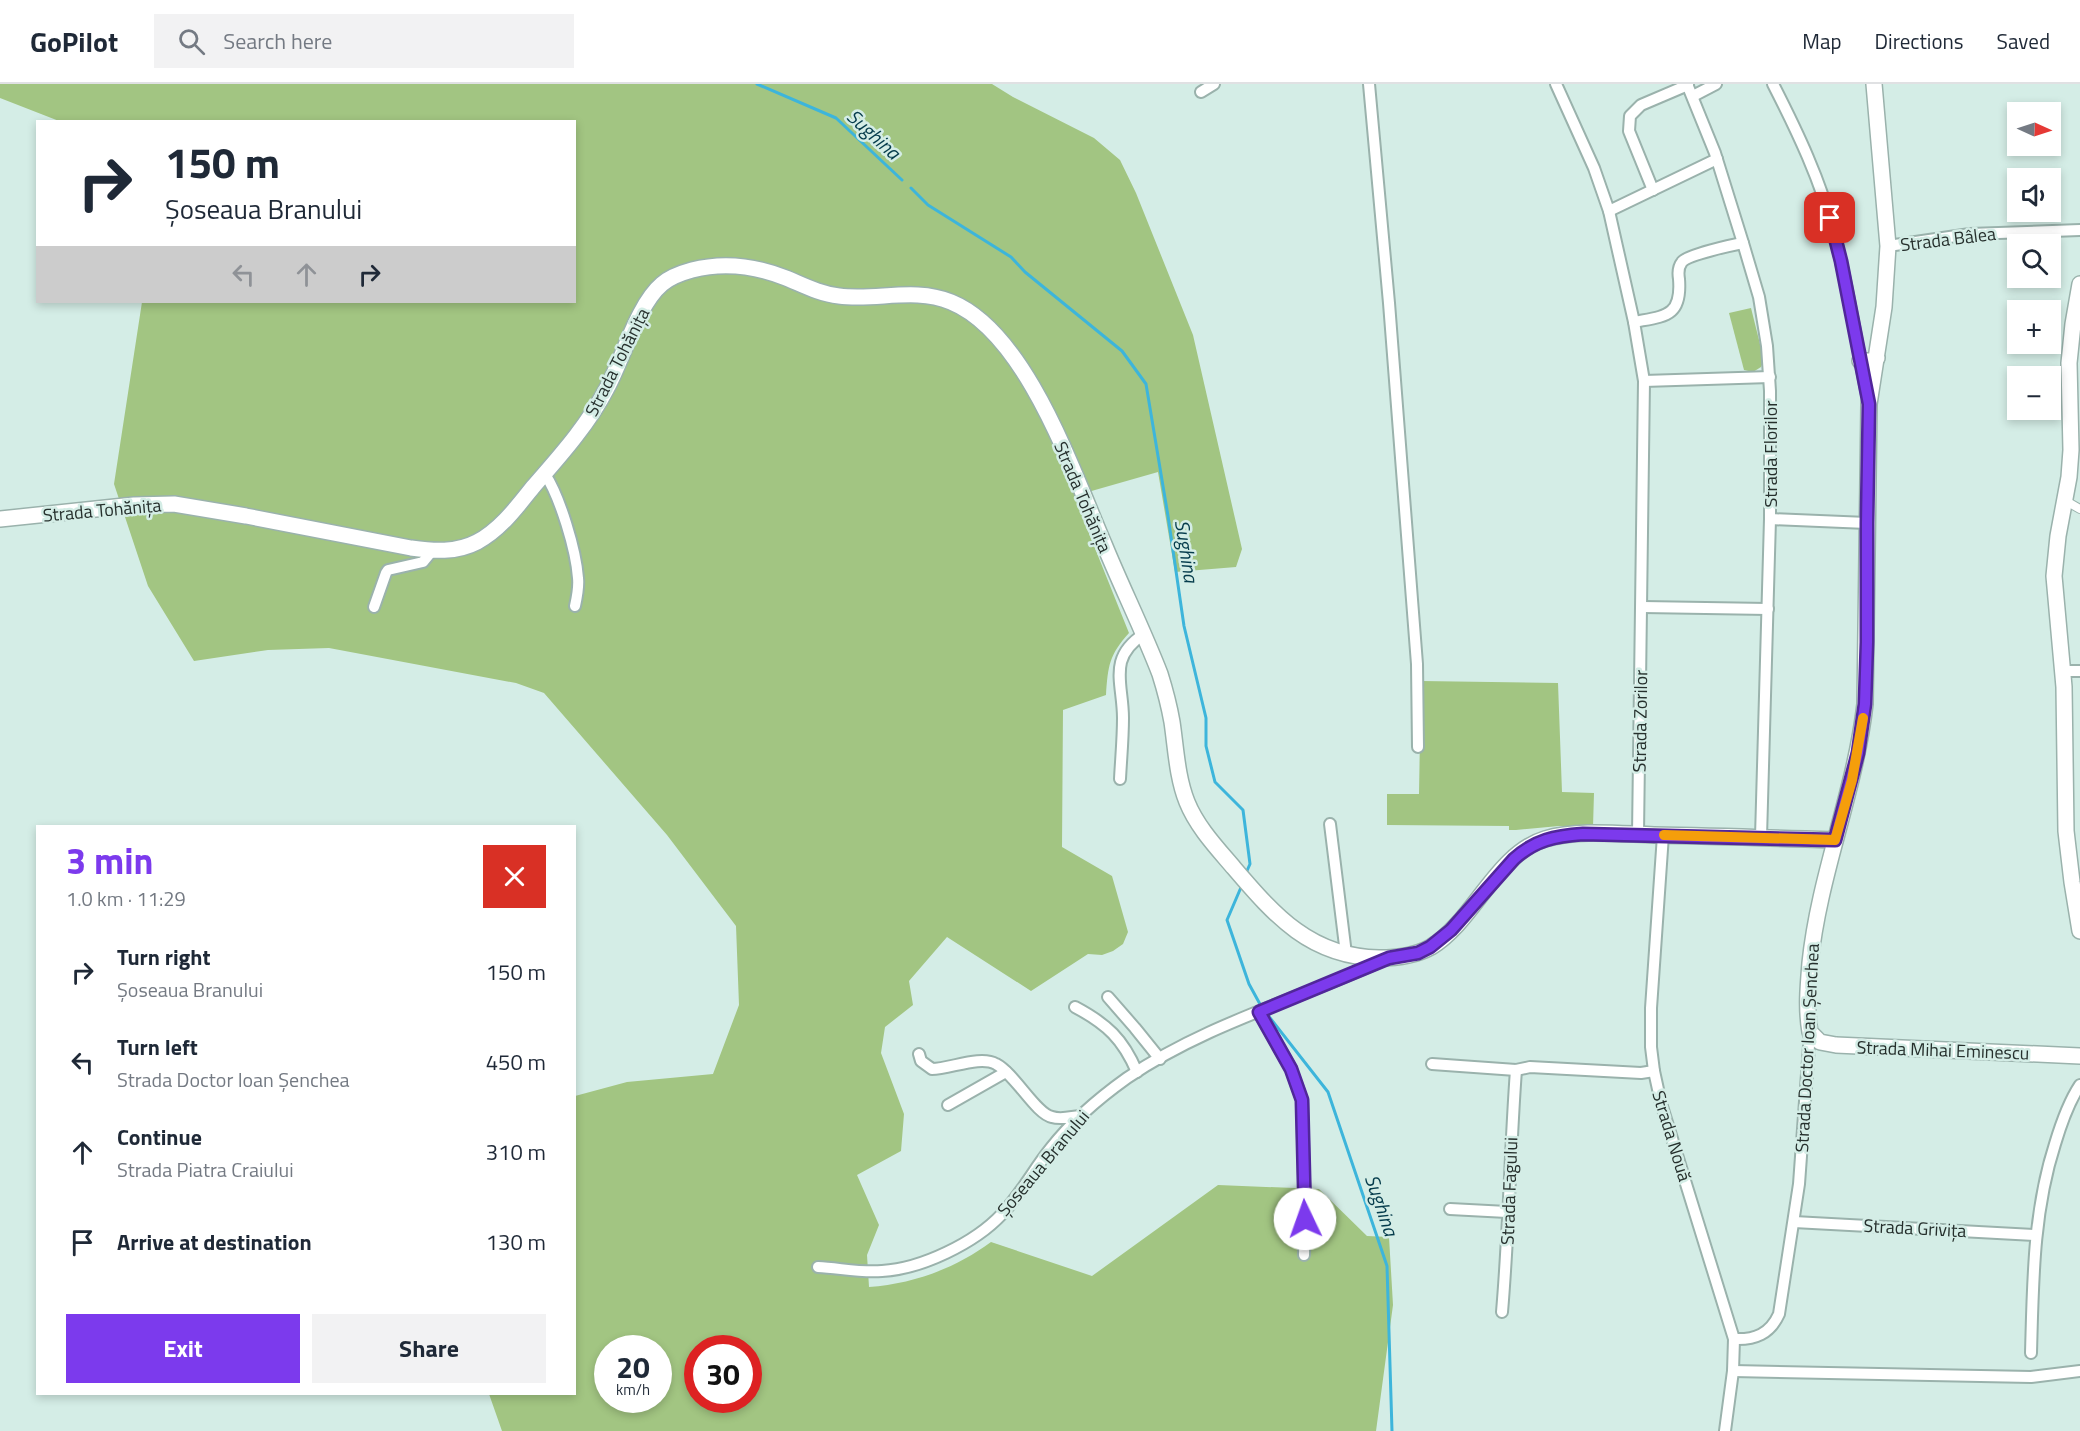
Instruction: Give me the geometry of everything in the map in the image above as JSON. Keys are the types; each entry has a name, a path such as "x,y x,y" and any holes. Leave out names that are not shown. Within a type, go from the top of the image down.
{"main road":[{"name":"Strada Doctor Ioan Șenchea","path":"1809,1032 1807,1004 1813,938 1820,900 1858,753 1865,704 1869,404 1885,298 1888,246 1874,84"},
{"name":"Strada Tohănița","path":"0,519 134,505 174,504 228,512 397,546 432,551 464,547 486,537 509,515 581,431 606,390 642,311 660,285 678,274 706,267 732,266 764,271 837,296 915,295 937,298 957,305 983,324 1000,341 1026,374 1050,420 1116,574"},
{"path":"2080,284 2070,352 2068,384 2075,432 2066,501 2058,536 2054,576 2063,671 2066,831 2080,931"},
{"path":"1860,361 1866,362 1877,358"},
{"name":"Șoseaua Branului","path":"1116,574 1157,666 1167,698 1179,773 1188,803 1204,832 1274,913 1305,938 1325,948 1346,954 1389,958 1418,953 1440,940 1524,850 1544,839 1569,835 1638,834 1835,840"},
{"name":"Strada Mihai Eminescu","path":"1809,1032 1820,1042 1836,1046 2080,1056"}],"street":[{"path":"1201,92 1214,84"},
{"path":"1370,84 1417,670 1418,747"},
{"name":"Strada Zorilor","path":"1556,84 1594,168 1609,211 1634,322 1644,381 1643,607 1638,834"},
{"path":"1653,190 1629,131 1630,116 1641,105 1687,84"},
{"name":"Strada Florilor","path":"1687,84 1717,159 1761,305 1770,377 1770,519 1761,837"},
{"path":"1693,96 1716,84"},
{"path":"1773,84 1813,170 1831,222 1841,261 1869,404"},
{"path":"1609,211 1717,159"},
{"name":"Strada Bâlea","path":"1888,246 1970,234 2080,230"},
{"path":"1634,322 1666,315 1676,308 1680,295 1679,267 1685,258 1743,243"},
{"path":"1644,381 1770,377"},
{"path":"544,474 559,502 577,567 579,580 574,606"},
{"path":"2066,501 2080,509"},
{"path":"1770,519 1867,523"},
{"path":"374,607 388,570 423,562 432,551"},
{"path":"1643,607 1768,609"},
{"path":"1120,780 1123,719 1119,665 1128,646 1143,634"},
{"path":"2063,671 2080,671"},
{"path":"1330,824 1346,954"},
{"name":"Strada Nouă","path":"1663,835 1651,1017 1654,1071 1661,1103 1734,1339 1733,1371 1725,1431"},
{"name":"Șoseaua Branului","path":"818,1267 870,1271 892,1270 921,1263 966,1242 1002,1214 1051,1148 1079,1116 1137,1072 1216,1029 1389,958"},
{"path":"1108,997 1160,1059"},
{"path":"1076,1007 1096,1019 1117,1037 1137,1072"},
{"path":"1259,1012 1291,1069 1302,1100 1306,1236 1304,1255"},
{"name":"Strada Doctor Ioan Șenchea","path":"1734,1339 1747,1340 1760,1336 1775,1323 1782,1304 1799,1184 1809,1032"},
{"path":"919,1054 921,1061 932,1069 982,1061 996,1064 1022,1088 1045,1115 1060,1119 1079,1116"},
{"path":"1432,1064 1516,1070 1530,1067 1641,1073 1654,1071"},
{"name":"Strada Fagului","path":"1503,1312 1516,1070"},
{"path":"948,1105 1006,1072"},
{"path":"2031,1353 2036,1235 2044,1183 2066,1114 2080,1085"},
{"path":"1450,1209 1507,1212"},
{"name":"Strada Grivița","path":"1794,1222 2036,1235"},
{"path":"1733,1371 2031,1377 2080,1371"}],"green space":[{"path":"0,84 992,84 1094,138 1120,160 1136,193 1193,335 1242,549 1236,567 1175,572 1158,472 1074,496 1129,633 1113,655 1106,695 1063,710 1062,847 1112,876 1128,932 1123,944 1113,951 1102,955 1088,954 1031,991 947,937 909,981 913,1005 885,1027 881,1053 904,1114 901,1151 857,1175 879,1225 867,1255 869,1287 902,1282 933,1273 963,1260 991,1242 1092,1276 1218,1185 1319,1189 1367,1236 1389,1237 1393,1305 1376,1431 502,1431 489,1395 576,1395 576,1096 627,1082 713,1074 739,1005 736,926 667,835 544,693 516,683 329,648 268,650 194,661 148,586 114,484 142,303 576,303 576,120 56,120 0,98"},
{"path":"1751,308 1764,360 1761,367 1753,372 1744,370 1729,313"},
{"path":"1421,681 1558,683 1562,792 1594,793 1593,827 1559,826 1509,830 1509,826 1387,825 1387,794 1419,794"}],"waterway":[{"name":"Sughina","path":"757,84 836,118 902,180"},
{"name":"Sughina","path":"911,188 928,205 1011,257 1025,272 1122,351 1146,384 1184,626 1206,718 1206,746 1215,782 1243,810 1250,864 1246,873"},
{"name":"Sughina","path":"1242,885 1227,920 1249,984 1261,1006"},
{"name":"Sughina","path":"1267,1014 1328,1092 1387,1266 1392,1431"}],"slow traffic":[{"path":"1664,835 1835,840 1852,780 1863,718"}],"route":[{"path":"1305,1219 1302,1100 1291,1069 1259,1012 1389,958 1418,953 1430,947 1451,930 1514,859 1534,843 1544,839 1583,834 1638,834 1835,840 1858,753 1865,704 1869,404 1841,261 1830,218"}]}
